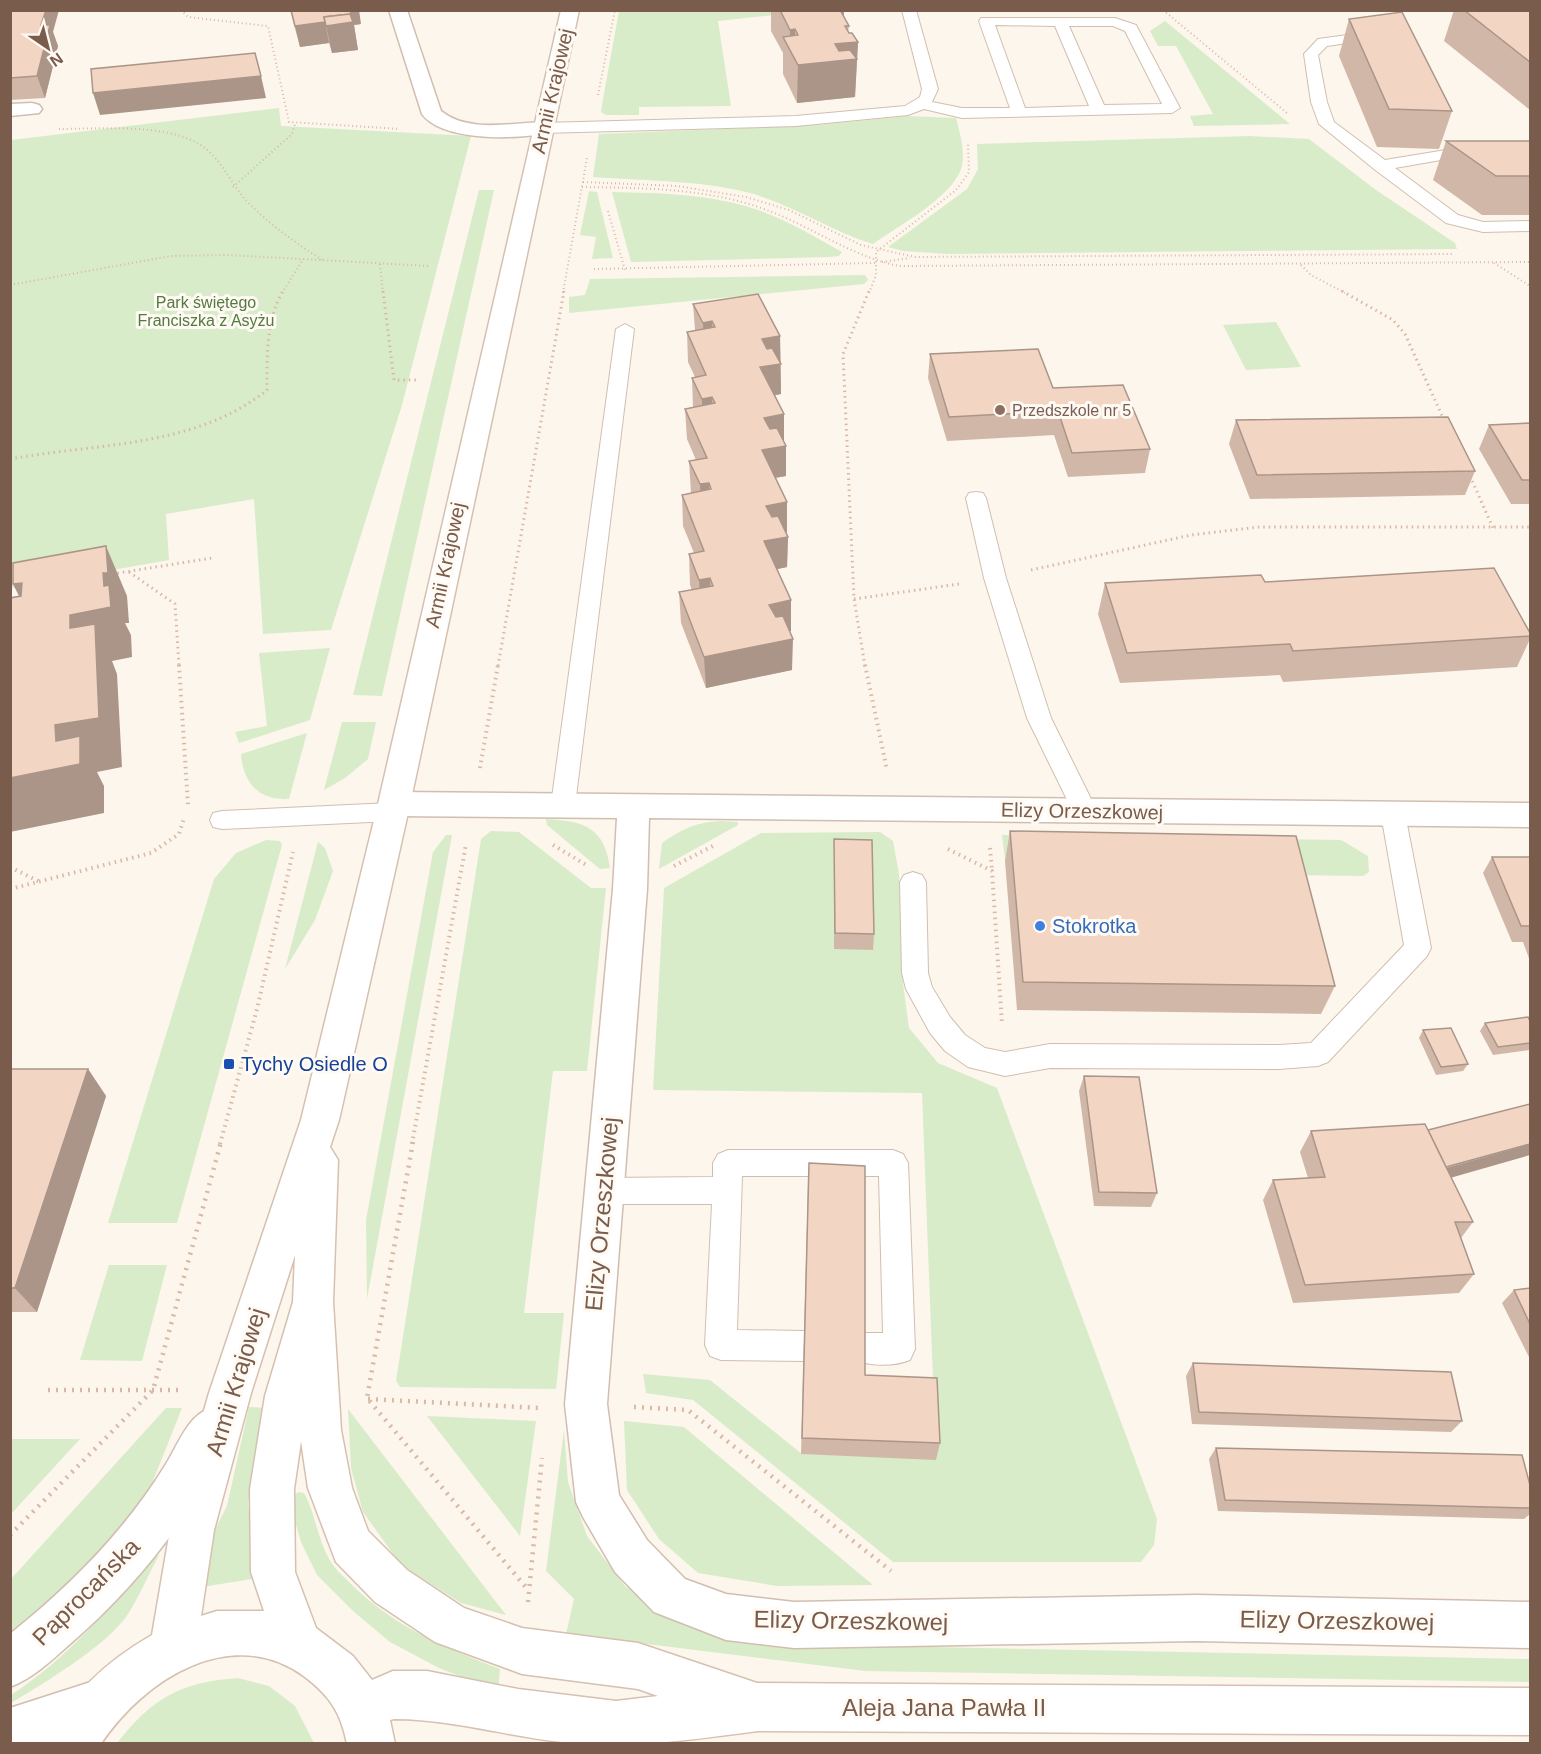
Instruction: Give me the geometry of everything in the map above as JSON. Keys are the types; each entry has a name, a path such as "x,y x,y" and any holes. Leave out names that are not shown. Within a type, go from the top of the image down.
{"street":[{"path":"398,10 432,114 437,120 451,126 470,129 543,128"},
{"name":"Armii Krajowej","path":"173,1649 192,1530 230,1393 320,1120 393,808 570,10"},
{"path":"10,110 32,109"},
{"name":"Elizy Orzeszkowej","path":"393,808 563,805 1530,815"},
{"name":"Elizy Orzeszkowej","path":"634,806 629,901 586,1404 598,1502 631,1556 670,1596 726,1617 804,1625 1196,1618 1530,1625"},
{"name":"Armii Krajowej","path":"299,1644 273,1572 272,1489 286,1396 313,1302 320,1120"},
{"path":"313,1302 320,1430 330,1488 352,1546 391,1586 451,1626 522,1650 638,1666 758,1707"},
{"name":"Paprocańska","path":"10,1664 53,1629 95,1589 142,1537 180,1481 230,1393"},
{"path":"72,1743 100,1703 135,1671 173,1649 217,1634 260,1633 299,1644 337,1672 368,1726"},
{"name":"Aleja Jana Pawła II","path":"368,1726 393,1695 427,1695 518,1713 616,1725 758,1707 1530,1712"},
{"path":"10,1732 100,1703"}],"lane":[{"path":"909,10 930,89 929,96 923,104"},
{"path":"543,128 796,121 892,113 923,104 962,113 1019,112 1172,108 1131,28 1115,22 986,21 1019,112"},
{"path":"1060,22 1098,110"},
{"path":"1392,33 1323,42 1311,54 1319,102 1327,124 1452,219 1483,227 1530,226"},
{"path":"1380,166 1452,154"},
{"path":"563,805 584,659 625,329"},
{"path":"976,498 995,578 1039,718 1085,811"},
{"path":"222,820 393,808"},
{"path":"913,882 915,973 927,1004 940,1025 965,1052 978,1059 1005,1064 1050,1056 1279,1057 1318,1054 1418,948 1393,814"},
{"path":"804,1347 721,1345 728,1163 893,1163 899,1349 863,1348"},
{"path":"603,1191 727,1190"}],"path":[{"path":"181,10 188,17 268,26 289,122 403,130"},
{"path":"479,773 592,127 615,10"},
{"path":"890,781 874,716 854,599 843,354 876,274 878,250 956,190 969,172 968,141 962,113"},
{"path":"233,187 292,134 295,124"},
{"path":"53,129 152,130 179,136 210,150 233,187 255,213 326,262"},
{"path":"583,182 672,185 735,194 781,207 845,239 878,250 915,257"},
{"path":"582,187 686,192 762,208 791,219 876,263 915,257 1456,254"},
{"path":"608,211 625,270"},
{"path":"10,285 110,265 171,256 228,255 302,261 429,266"},
{"path":"10,459 45,451 184,431 236,414 253,403 267,390 267,356 275,304 302,261"},
{"path":"594,269 876,263 952,268 1530,262"},
{"path":"380,264 394,380 418,380"},
{"path":"1301,264 1311,275 1393,320 1405,334 1444,420"},
{"path":"1468,474 1493,528"},
{"path":"854,599 995,578 1191,535 1259,527 1530,527"},
{"path":"109,575 212,558"},
{"path":"10,889 151,853 171,843 180,834 188,803 175,604 129,572"},
{"path":"10,1535 153,1390 257,1009 302,816"},
{"path":"367,1398 468,836"},
{"path":"944,847 992,871 1005,1064"},
{"path":"10,867 41,882"},
{"path":"48,1390 153,1390"},
{"path":"367,1398 547,1409 586,1404 688,1410 888,1571 899,1571"},
{"path":"367,1398 529,1591 542,1454"}],"green space":[{"path":"619,11 812,11 718,21 731,106 639,107 639,115 606,115 601,112"},
{"path":"1165,21 1290,124 1194,126 1190,116 1213,114 1176,46 1158,46 1150,31"},
{"name":"Park świętego Franciszka z Asyżu","path":"279,108 281,126 471,136 402,405 331,630 263,634 254,499 166,514 169,560 11,588 11,140"},
{"path":"907,116 956,118 963,150 961,169 947,190 935,201 873,244 750,193 692,183 593,177 599,134 818,125"},
{"path":"1249,136 1309,139 1376,190 1455,243 1457,249 947,254 903,251 888,247 967,189 978,169 977,144"},
{"path":"479,190 494,190 382,696 353,695"},
{"path":"589,191 597,192 613,258 592,259 596,237 580,235"},
{"path":"612,192 684,195 738,204 799,228 842,252 839,256 830,257 631,262"},
{"path":"865,275 868,280 864,284 569,313 569,297 585,295 590,279"},
{"path":"1276,322 1301,367 1246,370 1223,325"},
{"path":"330,648 310,720 239,743 235,732 267,726 259,653"},
{"path":"342,722 376,722 368,759 345,778 324,790"},
{"path":"307,733 289,799 269,797 254,788 245,773 241,754"},
{"path":"546,819 571,822 590,829 603,843 610,868 600,869 547,825"},
{"path":"720,821 738,822 738,825 659,869 662,843 690,827"},
{"path":"491,831 519,832 591,888 606,888 587,1071 553,1071 524,1313 564,1313 556,1389 400,1387 396,1381 481,839"},
{"path":"880,832 893,841 899,874 903,984 909,1028 938,1063 997,1088 1157,1519 1154,1545 1141,1562 893,1562 693,1400 646,1393 643,1374 710,1380 802,1454 936,1459 922,1093 653,1090 664,888 761,833"},
{"path":"446,835 452,835 367,1299 366,1220 433,852"},
{"path":"1002,835 1341,840 1368,856 1369,872 1363,876 1286,875 1283,866 1005,860"},
{"path":"266,840 280,841 282,845 177,1223 108,1223 214,879 236,853"},
{"path":"318,842 325,848 333,871 315,920 285,969"},
{"path":"109,1265 167,1265 142,1361 80,1360"},
{"path":"249,1407 266,1408 248,1503 252,1539 264,1577 184,1590 227,1506"},
{"path":"166,1408 182,1408 149,1491 119,1541 11,1643 11,1579"},
{"path":"348,1409 506,1615 461,1603 401,1565 363,1512 351,1468"},
{"path":"427,1416 536,1421 520,1536"},
{"path":"624,1421 684,1427 873,1585 777,1586 698,1573 659,1539 627,1490"},
{"path":"564,1430 568,1482 587,1536 625,1586 685,1626 794,1641 931,1647 1530,1659 1530,1682 865,1671 566,1634 574,1599 546,1571"},
{"path":"10,1439 80,1439 11,1514"},
{"path":"298,1492 304,1493 326,1554 342,1575 365,1597 401,1623 439,1644 500,1669 498,1691 439,1668 390,1642 353,1611 317,1575 301,1542 289,1501"},
{"path":"159,1555 131,1610 116,1629 72,1664 11,1703 11,1695 32,1681 87,1632 152,1557"},
{"path":"238,1678 269,1686 295,1706 314,1743 117,1743 143,1714 169,1695 200,1684"}],"building":[{"path":"10,10 46,10 41,25 50,25 37,76 10,78"},
{"path":"291,10 350,10 352,18 350,14 324,17 325,22 295,26"},
{"path":"780,10 840,10 849,26 845,26 858,42 835,44 839,51 850,50 857,59 798,65 783,37 798,35 795,29 790,30"},
{"path":"1464,10 1530,10 1530,62"},
{"path":"1402,12 1452,111 1389,109 1349,19"},
{"path":"350,14 353,22 326,26 324,17"},
{"path":"255,53 261,76 93,93 91,69"},
{"path":"1446,141 1530,141 1530,176 1496,176"},
{"path":"758,294 780,336 762,339 767,349 772,348 781,364 760,367 784,414 764,418 770,429 777,428 786,446 762,450 787,502 766,506 772,517 778,516 788,537 764,541 791,600 769,605 776,617 783,616 793,639 704,657 679,592 713,586 710,578 699,580 689,554 704,551 682,495 711,489 709,483 700,484 689,461 707,458 685,409 715,403 712,397 702,399 692,378 706,375 687,332 715,327 712,321 703,323 693,304"},
{"path":"1038,349 1053,388 1123,385 1150,449 1072,453 1058,411 949,417 930,354"},
{"path":"1448,417 1475,471 1257,475 1236,420"},
{"path":"1530,423 1530,480 1522,480 1489,425"},
{"path":"106,546 108,573 103,573 104,586 109,585 111,607 70,615 70,628 95,624 99,718 55,725 56,741 80,736 80,764 10,778 10,598 21,596 22,583 13,584 13,563"},
{"path":"1494,568 1530,636 1293,651 1290,644 1127,653 1105,583 1261,575 1265,582"},
{"path":"1010,831 1296,836 1335,986 1023,982"},
{"path":"834,839 872,840 874,934 835,933"},
{"path":"1492,857 1530,857 1530,926 1521,926"},
{"path":"1528,1017 1530,1043 1498,1047 1485,1023"},
{"path":"1451,1028 1468,1064 1441,1067 1423,1030"},
{"path":"10,1069 88,1069 15,1288 10,1288"},
{"path":"1084,1076 1139,1077 1157,1193 1099,1192"},
{"path":"1530,1104 1530,1144 1446,1167 1428,1130"},
{"path":"1425,1124 1473,1222 1455,1222 1474,1274 1305,1285 1273,1180 1325,1177 1311,1131"},
{"path":"809,1163 865,1166 865,1375 937,1378 940,1443 802,1438"},
{"path":"1530,1288 1530,1324 1514,1290"},
{"path":"1193,1363 1451,1372 1462,1421 1199,1412"},
{"path":"1216,1448 1522,1455 1530,1485 1530,1508 1225,1500"}],"place":[{"name":"Przedszkole nr 5","path":"1000,410"},
{"name":"Stokrotka","path":"1040,926"},
{"name":"Tychy Osiedle O","path":"229,1064"}]}
